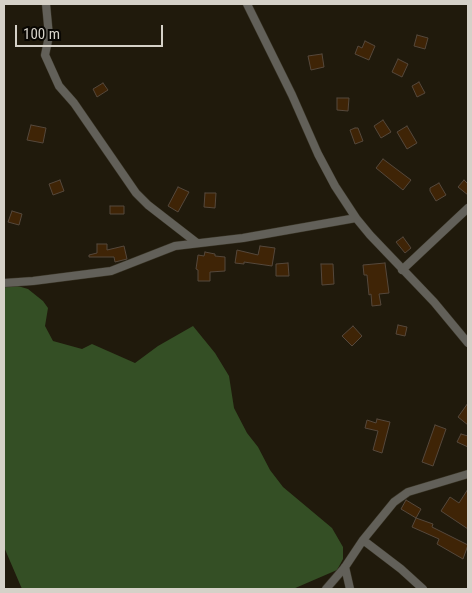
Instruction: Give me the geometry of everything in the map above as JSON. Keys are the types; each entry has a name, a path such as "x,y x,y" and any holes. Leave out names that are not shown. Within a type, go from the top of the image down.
{"street":[{"path":"46,4 49,36 45,55 59,86 74,103 136,193 148,206 197,243"},
{"path":"247,4 321,161 335,186 356,218 402,270 434,302 468,343"},
{"path":"402,270 468,208"},
{"path":"4,283 111,271 166,248 243,238 356,218"},
{"path":"326,589 345,568 363,540 394,502 408,492 468,474"},
{"path":"363,540 424,589"},
{"path":"345,568 350,589"}],"green space":[{"path":"11,284 28,289 43,301 48,308 45,326 53,341 82,349 92,344 135,363 158,346 193,326 215,353 229,376 234,408 270,470 283,487 332,528 343,547 343,559 337,570 293,589 22,589 4,547 4,285"}],"building":[{"path":"417,35 428,38 425,49 414,46"},
{"path":"365,41 375,46 369,60 355,54 358,46 362,48"},
{"path":"322,54 324,67 311,70 308,56"},
{"path":"398,59 408,64 402,77 392,72"},
{"path":"419,82 425,93 417,97 412,86"},
{"path":"103,83 108,90 97,97 93,89"},
{"path":"337,98 349,98 348,111 337,110"},
{"path":"383,120 391,132 381,138 374,126"},
{"path":"31,125 46,128 43,143 27,140"},
{"path":"407,126 417,143 407,149 397,132"},
{"path":"358,128 363,141 355,144 350,130"},
{"path":"383,159 411,180 403,190 376,168"},
{"path":"60,180 64,191 53,195 49,184"},
{"path":"464,180 468,184 468,195 458,187"},
{"path":"439,183 446,195 436,201 430,188"},
{"path":"178,187 189,192 178,212 168,206"},
{"path":"205,193 216,193 215,208 204,207"},
{"path":"110,206 124,206 124,214 110,214"},
{"path":"12,211 22,214 19,225 8,222"},
{"path":"403,237 411,248 405,253 396,242"},
{"path":"97,244 107,244 107,250 124,246 127,259 115,262 114,257 89,257 89,255 97,253"},
{"path":"260,246 275,248 272,266 244,262 244,264 235,263 237,250 258,255"},
{"path":"205,252 225,257 225,271 210,272 210,281 198,281 198,270 196,269 198,255 204,256"},
{"path":"288,263 289,276 276,276 276,264"},
{"path":"385,263 389,293 379,294 381,305 372,306 367,275 364,275 363,265"},
{"path":"321,264 333,264 334,284 322,285"},
{"path":"398,325 407,327 405,336 396,334"},
{"path":"353,326 362,336 352,346 342,336"},
{"path":"468,403 468,425 458,417"},
{"path":"377,419 390,422 382,453 373,450 378,431 365,428 367,420 376,423"},
{"path":"435,425 446,429 433,466 422,462"},
{"path":"461,434 468,436 468,447 457,442"},
{"path":"468,489 468,529 441,511 450,497 459,503"},
{"path":"406,500 421,509 416,518 401,509"},
{"path":"416,518 433,524 432,527 468,545 463,559 437,544 439,539 412,527"}]}
